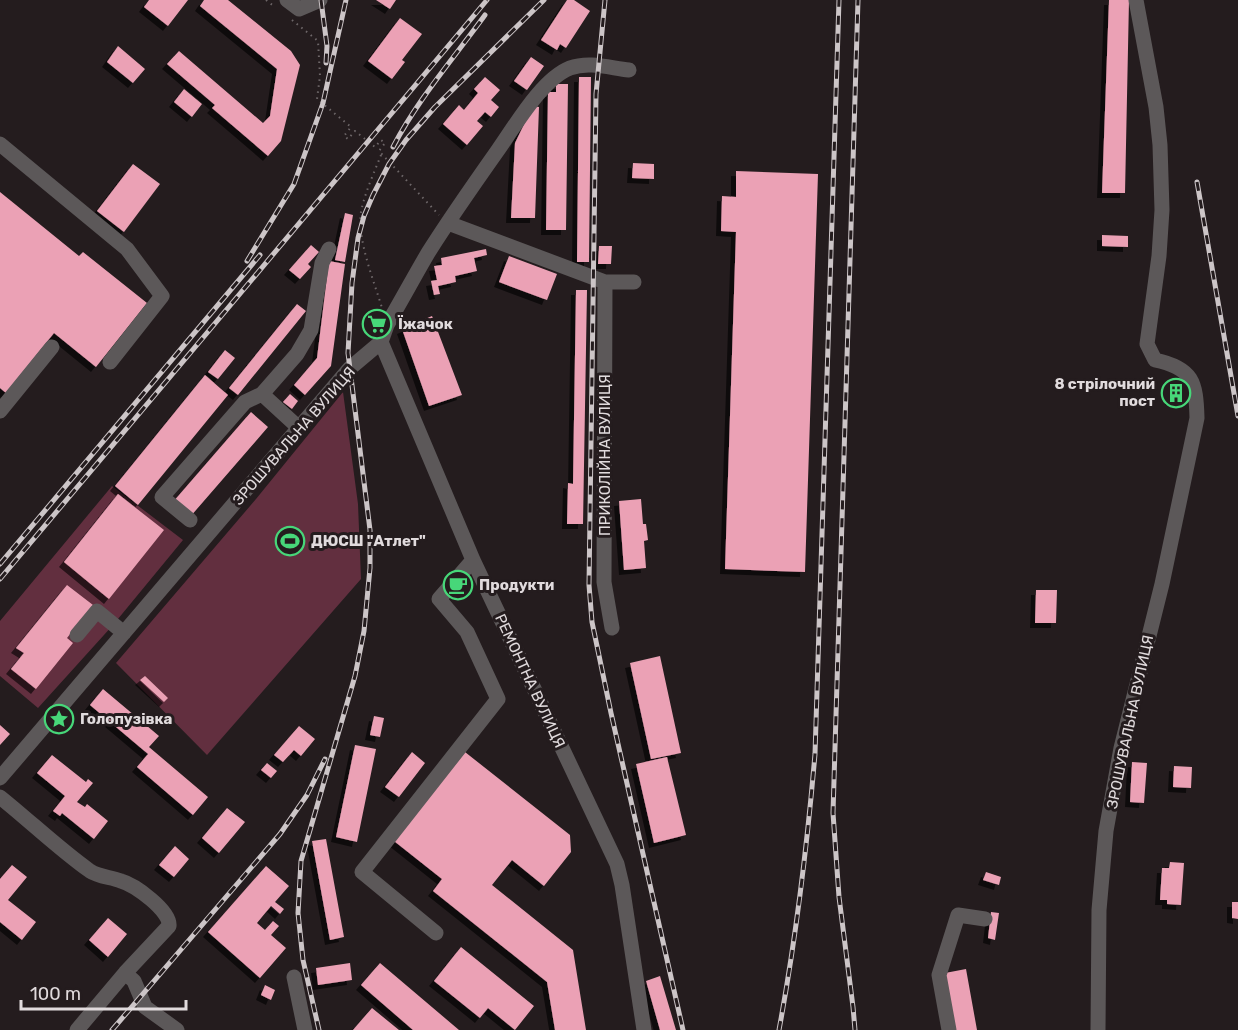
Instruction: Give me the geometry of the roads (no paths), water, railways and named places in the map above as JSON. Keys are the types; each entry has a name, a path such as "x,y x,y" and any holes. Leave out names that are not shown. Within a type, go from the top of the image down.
{"street":[{"path":"293,5 320,0"},
{"name":"ЗРОШУВАЛЬНА ВУЛИЦЯ","path":"1098,1030 1099,910 1106,831 1121,748 1162,584 1197,418 1196,390 1187,375 1176,366 1155,360 1147,344 1159,256 1162,210 1160,145 1156,107 1136,0"},
{"path":"381,342 387,325 447,223 529,106 545,87 568,69 579,66 598,65 629,70"},
{"path":"0,144 127,249 162,297 110,362"},
{"path":"447,223 605,282 634,282"},
{"path":"190,520 162,497 245,402 262,394 297,354 311,330 322,262 329,249"},
{"name":"ПРИКОЛІЙНА ВУЛИЦЯ","path":"605,282 604,582 612,628"},
{"name":"ЗРОШУВАЛЬНА ВУЛИЦЯ","path":"0,778 349,369 381,342"},
{"name":"РЕМОНТНА ВУЛИЦЯ","path":"381,342 473,560 617,864 644,1030"},
{"path":"0,411 51,347"},
{"path":"262,394 299,428"},
{"path":"436,933 362,872 498,699 467,632 439,599 473,560"},
{"path":"77,635 97,611 124,633"},
{"path":"0,797 92,872 123,881 147,896 170,921 169,926 76,1030"},
{"path":"949,1030 939,975 951,934 958,915 985,919"},
{"path":"125,973 134,981 145,1007 177,1030"},
{"path":"294,977 305,1030"}],"railway":[{"path":"321,0 327,46 326,63"},
{"path":"247,261 294,184 323,103 346,0"},
{"path":"0,579 487,0"},
{"path":"319,1030 303,960 298,913 301,861 355,676 364,631 370,568 370,530 348,353 352,283 358,238 373,195 389,164 406,140 435,107 544,0"},
{"path":"605,0 596,94 589,585 592,622 611,713 683,1030"},
{"path":"779,1030 791,961 815,754 839,0"},
{"path":"855,1030 839,897 833,813 858,0"},
{"path":"393,147 425,96 485,15"},
{"path":"1197,182 1238,416"},
{"path":"0,564 260,255"},
{"path":"112,1030 280,834 307,795 325,759"}],"place":[{"name":"Їжачок","path":"377,324"},
{"name":"8 стрілочний пост","path":"1176,393"},
{"name":"ДЮСШ \"Атлет\"","path":"290,541"},
{"name":"Продукти","path":"458,585"},
{"name":"Голопузівка","path":"59,719"}]}
